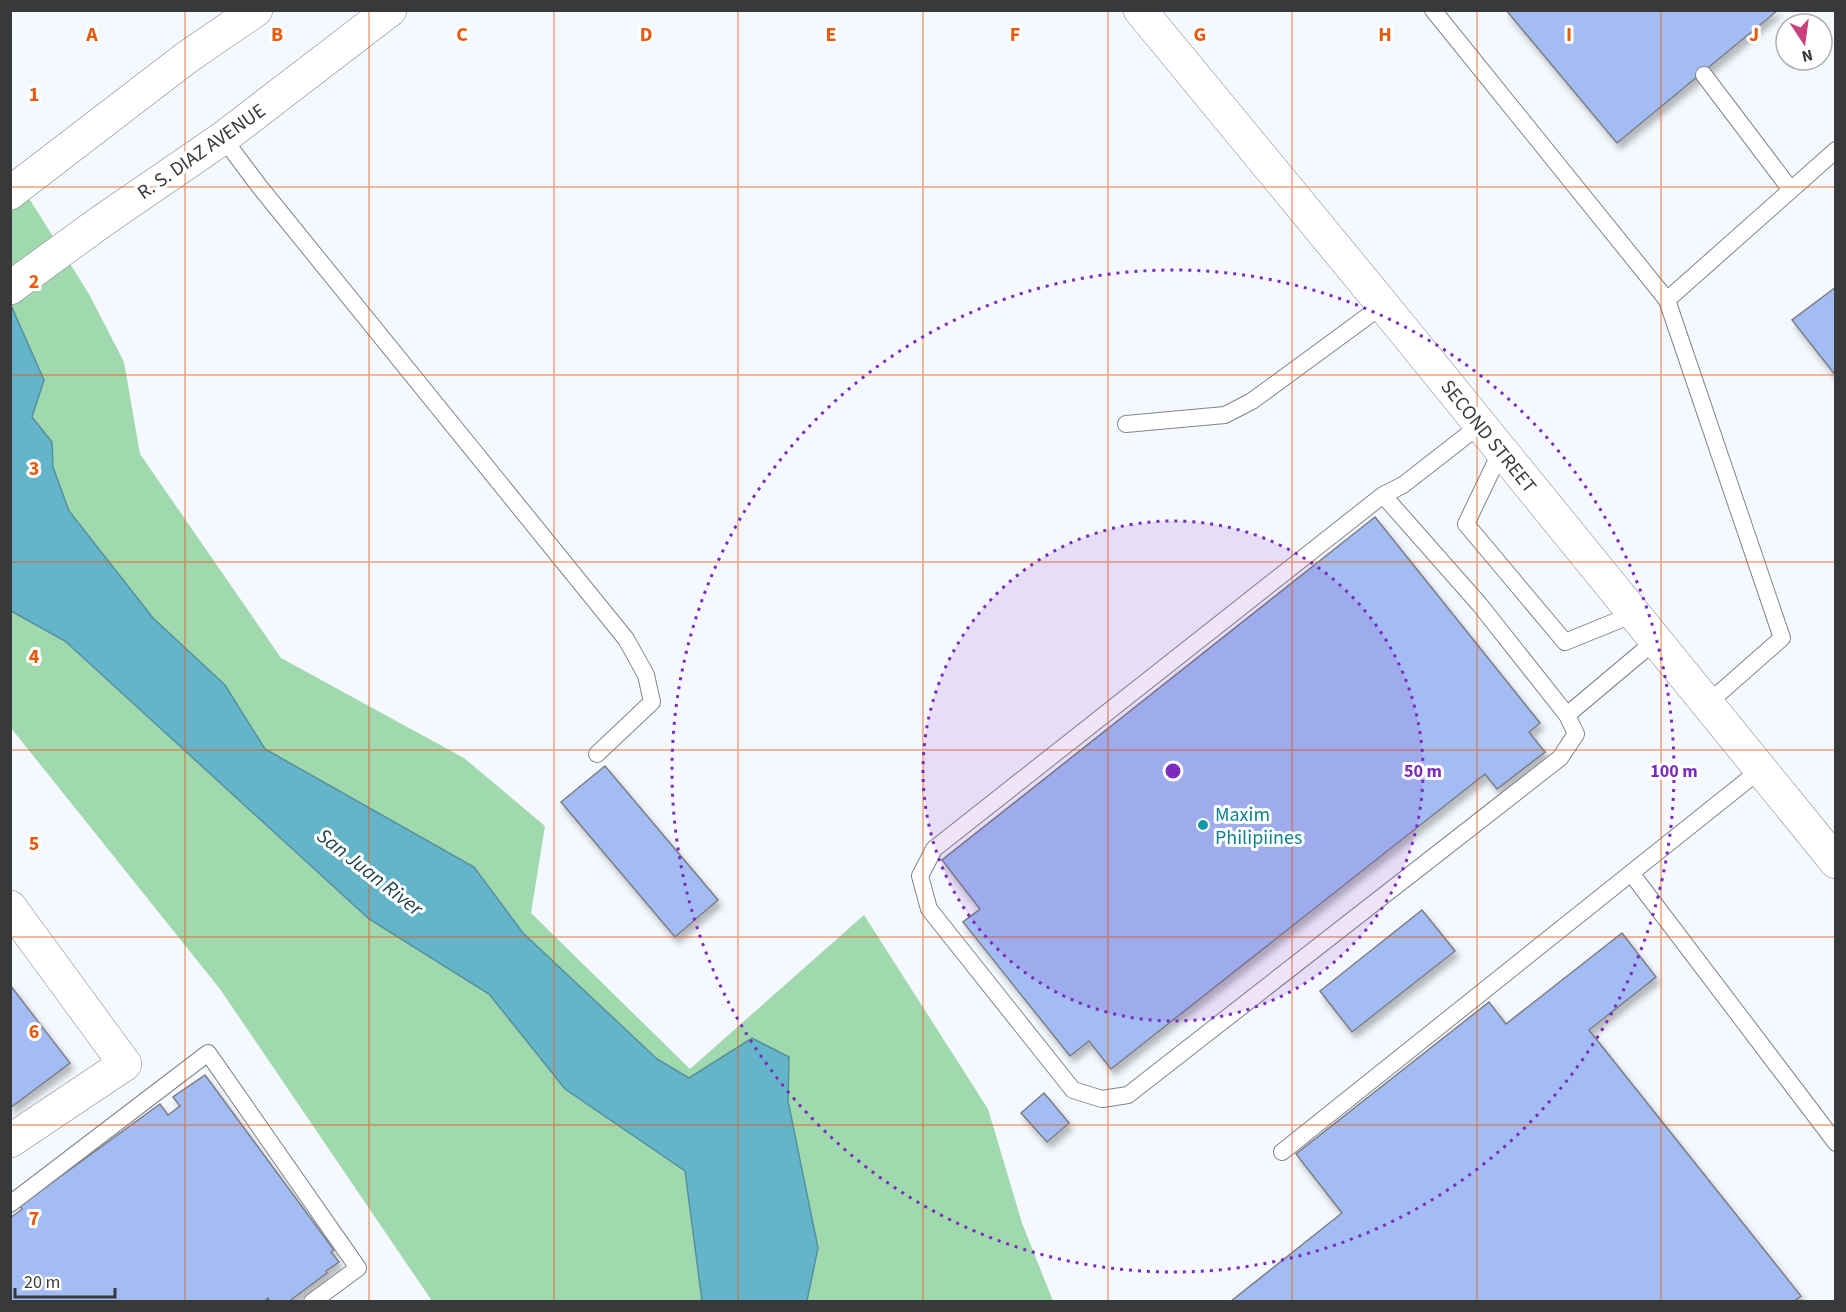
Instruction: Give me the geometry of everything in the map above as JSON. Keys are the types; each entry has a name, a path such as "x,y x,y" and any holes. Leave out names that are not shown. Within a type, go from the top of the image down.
{"street":[{"path":"10,193 186,58 256,10"},
{"name":"R. S. DIAZ AVENUE","path":"10,288 102,221 223,138 390,10"},
{"name":"SECOND STREET","path":"1140,10 1836,862"},
{"path":"10,907 125,1064 10,1141"}],"lane":[{"path":"1433,10 1667,300 1782,638 1707,704"},
{"path":"1704,75 1791,190"},
{"path":"223,138 626,639 646,675 652,702 597,754"},
{"path":"1667,300 1836,150"},
{"path":"1126,424 1226,415 1252,401 1383,305"},
{"path":"1383,495 1480,605 1567,715 1576,734 1560,758 1128,1095 1102,1099 1073,1090 929,909 920,876 934,849 1383,495 1402,485 1480,425"},
{"path":"1501,451 1466,524 1565,642 1634,614"},
{"path":"1567,715 1655,641"},
{"path":"1282,1152 1760,770"},
{"path":"1631,873 1836,1143"},
{"path":"10,1204 208,1053 358,1268 312,1302"}],"green space":[{"path":"10,168 89,294 124,362 140,454 281,658 464,758 545,826 531,913 690,1069 864,915 988,1109 1022,1223 1053,1301 432,1301 220,989 11,728"}],"water":[{"name":"San Juan River","path":"10,303 44,380 32,417 52,442 53,467 69,511 153,618 225,685 265,749 474,867 523,933 657,1059 689,1078 752,1038 789,1057 788,1101 818,1248 807,1301 702,1301 685,1171 565,1089 489,994 369,919 65,641 11,611"}],"building":[{"path":"1506,10 1778,10 1774,12 1617,143"},
{"path":"1836,287 1836,376 1792,320"},
{"name":"Maxim Philipiines","path":"1375,517 1540,723 1529,732 1545,752 1497,789 1485,774 1111,1069 1089,1041 1070,1056 963,922 980,909 942,860"},
{"path":"605,766 718,900 675,937 561,802"},
{"path":"1422,910 1455,951 1352,1032 1320,991"},
{"path":"1622,933 1656,977 1589,1030 1801,1296 1793,1302 1230,1302 1342,1213 1296,1154 1489,1002 1506,1024"},
{"path":"10,985 70,1063 10,1108"},
{"path":"205,1075 334,1250 331,1252 339,1262 288,1302 270,1302 268,1298 263,1302 10,1302 10,1218 22,1209 20,1206 160,1104 168,1115 180,1106 173,1097"},
{"path":"1044,1093 1069,1123 1047,1142 1021,1113"}],"place":[{"name":"Maxim Philipiines","path":"1203,825"}]}
